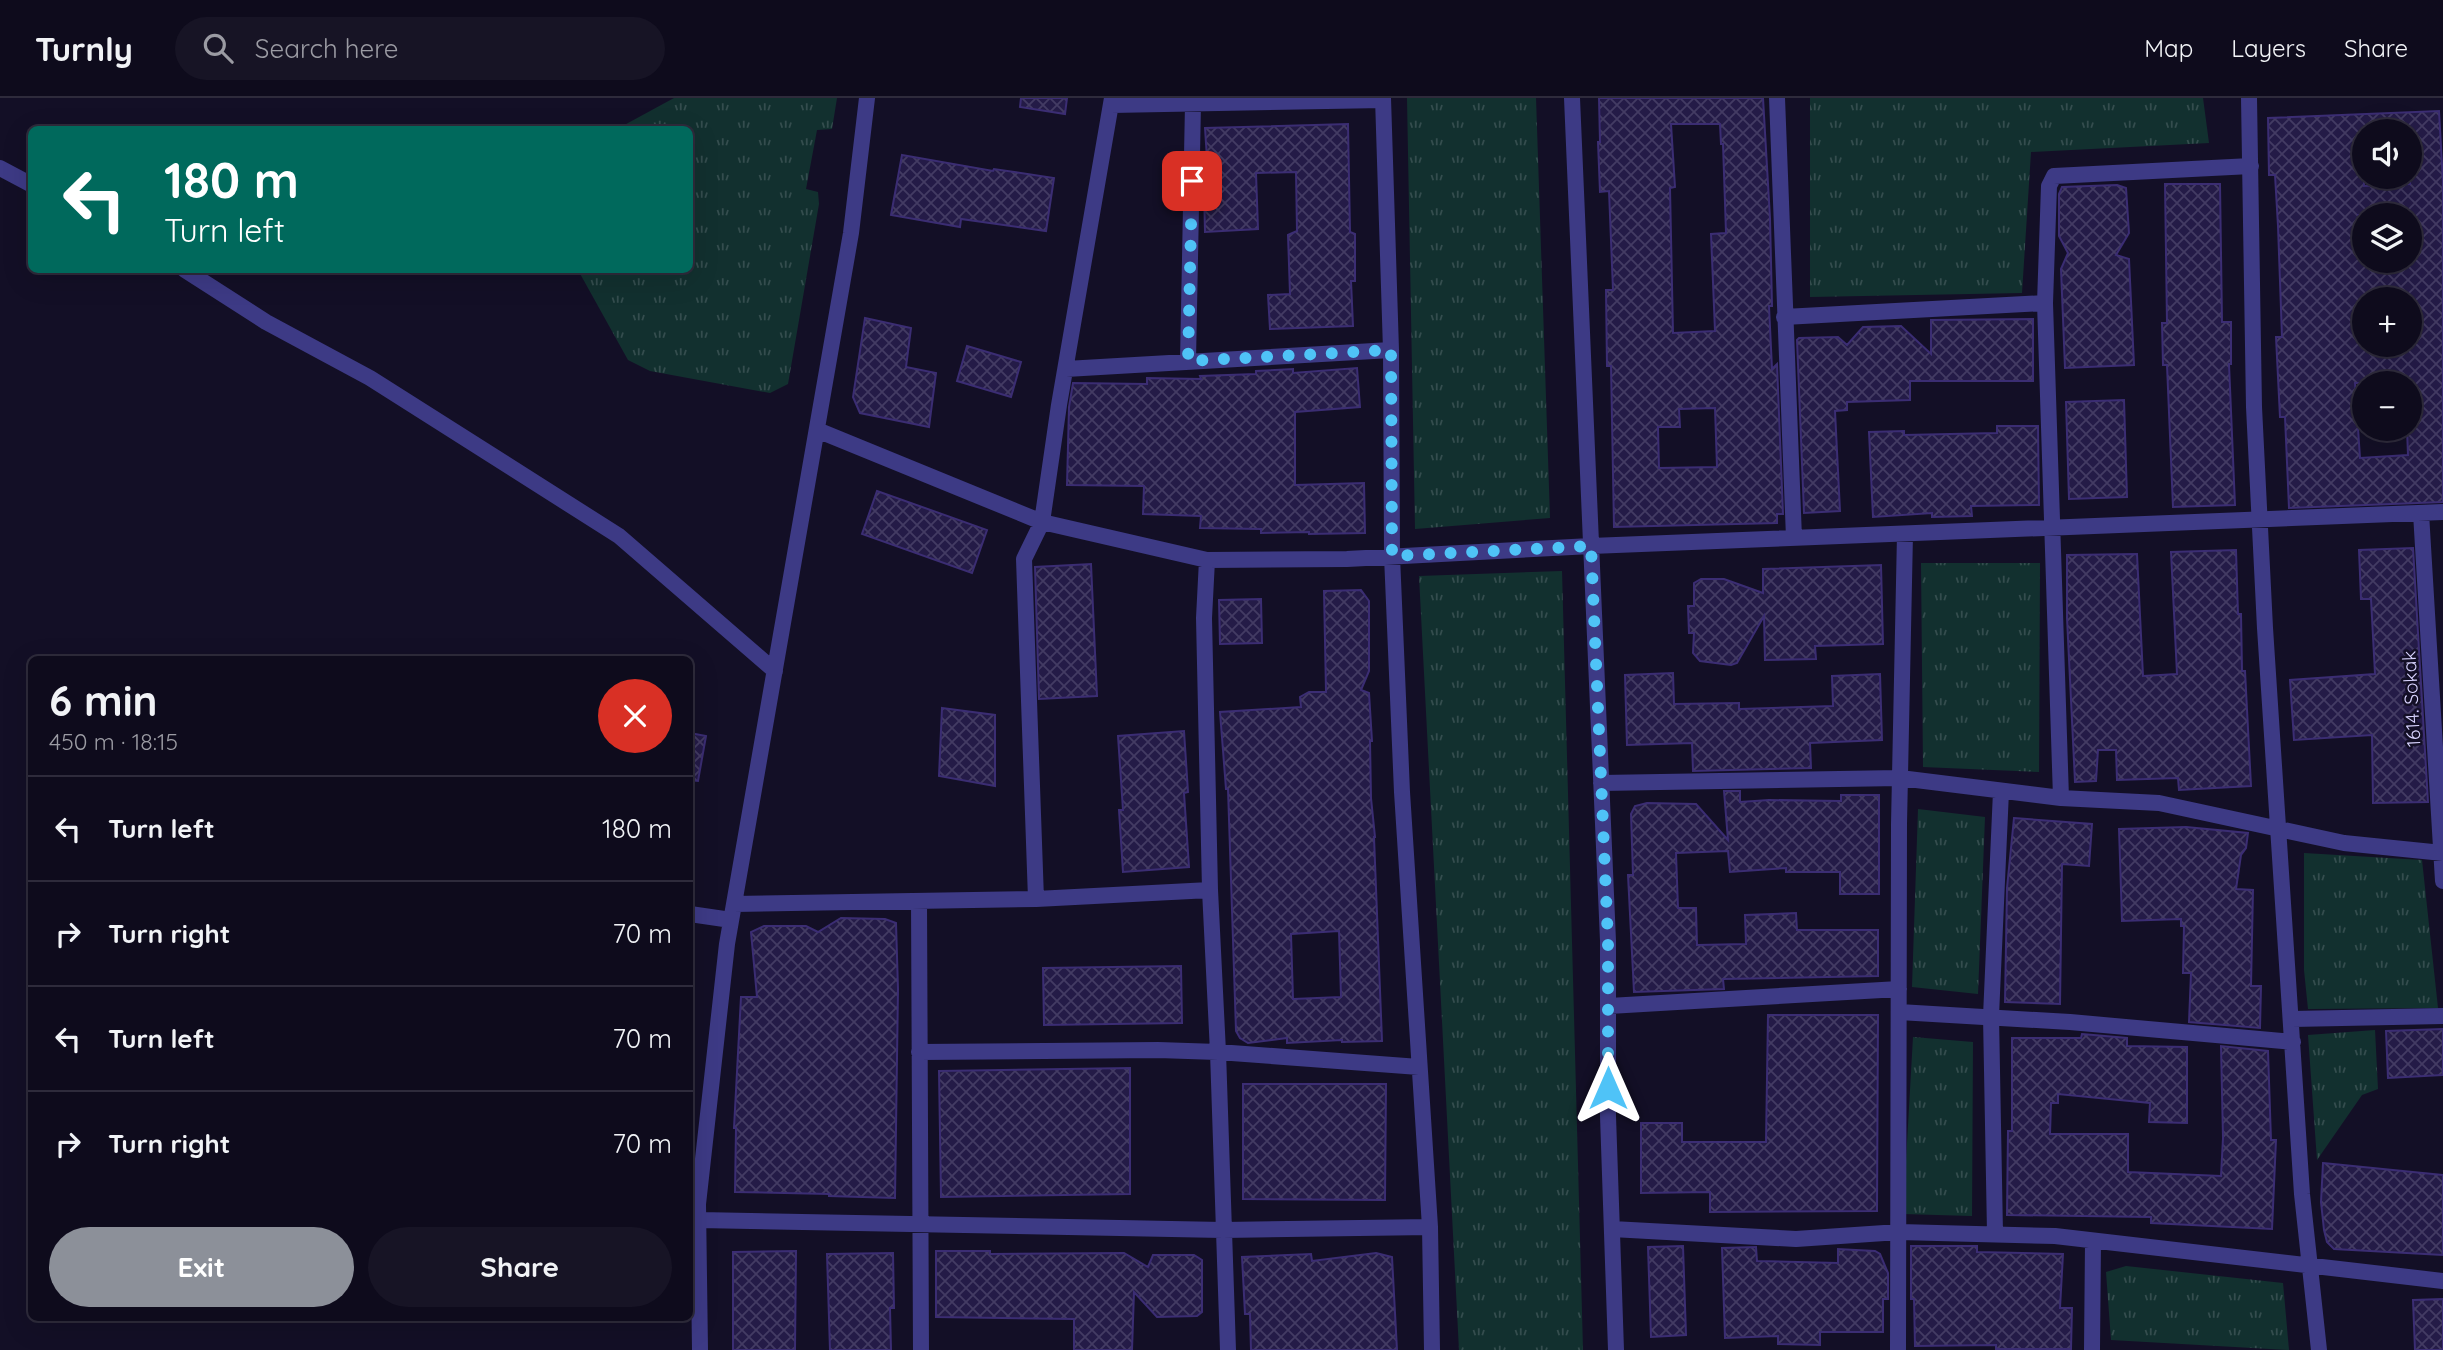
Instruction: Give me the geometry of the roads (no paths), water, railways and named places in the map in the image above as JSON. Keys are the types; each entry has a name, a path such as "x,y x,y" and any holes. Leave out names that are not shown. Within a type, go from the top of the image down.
{"street":[{"path":"699,1350 698,1204 733,912 851,233 867,98"},
{"path":"1572,98 1609,1006 1608,1116 1616,1350"},
{"path":"1777,98 1794,538"},
{"path":"2266,98 2249,99 2254,407 2302,1194 2319,1350"},
{"path":"1036,899 1024,559 1042,522 1112,102 1194,104 1383,99 1391,350 1392,556 1402,792 1430,1227 1432,1350"},
{"path":"1188,361 1194,104"},
{"path":"2061,798 2045,303 2049,186 2054,176 2251,166"},
{"path":"0,168 28,183"},
{"path":"190,273 266,322 370,378 619,536 775,671"},
{"path":"1784,317 2045,303"},
{"path":"1066,369 1391,350"},
{"path":"817,430 1042,522 1207,560 1347,559 1591,546 2443,512"},
{"name":"1614. Sokak","path":"2421,513 2443,881"},
{"path":"1898,1350 1900,778 1905,534"},
{"path":"1207,560 1204,618 1210,890 1228,1350"},
{"path":"1601,783 1900,778 2061,798 2159,803 2344,843 2442,853"},
{"path":"1995,1233 1991,1016 2001,791"},
{"path":"693,914 919,901 1036,899 1210,890"},
{"path":"919,901 921,1350"},
{"path":"1609,1006 1899,989"},
{"path":"1899,1012 1991,1016 2293,1042"},
{"path":"2292,1019 2443,1016"},
{"path":"919,1052 1158,1050 1419,1067"},
{"path":"699,1220 1223,1230 1430,1227"},
{"path":"1612,1229 1796,1239 1899,1232 2055,1236 2443,1280"},
{"path":"2092,1350 2093,1242"}]}
